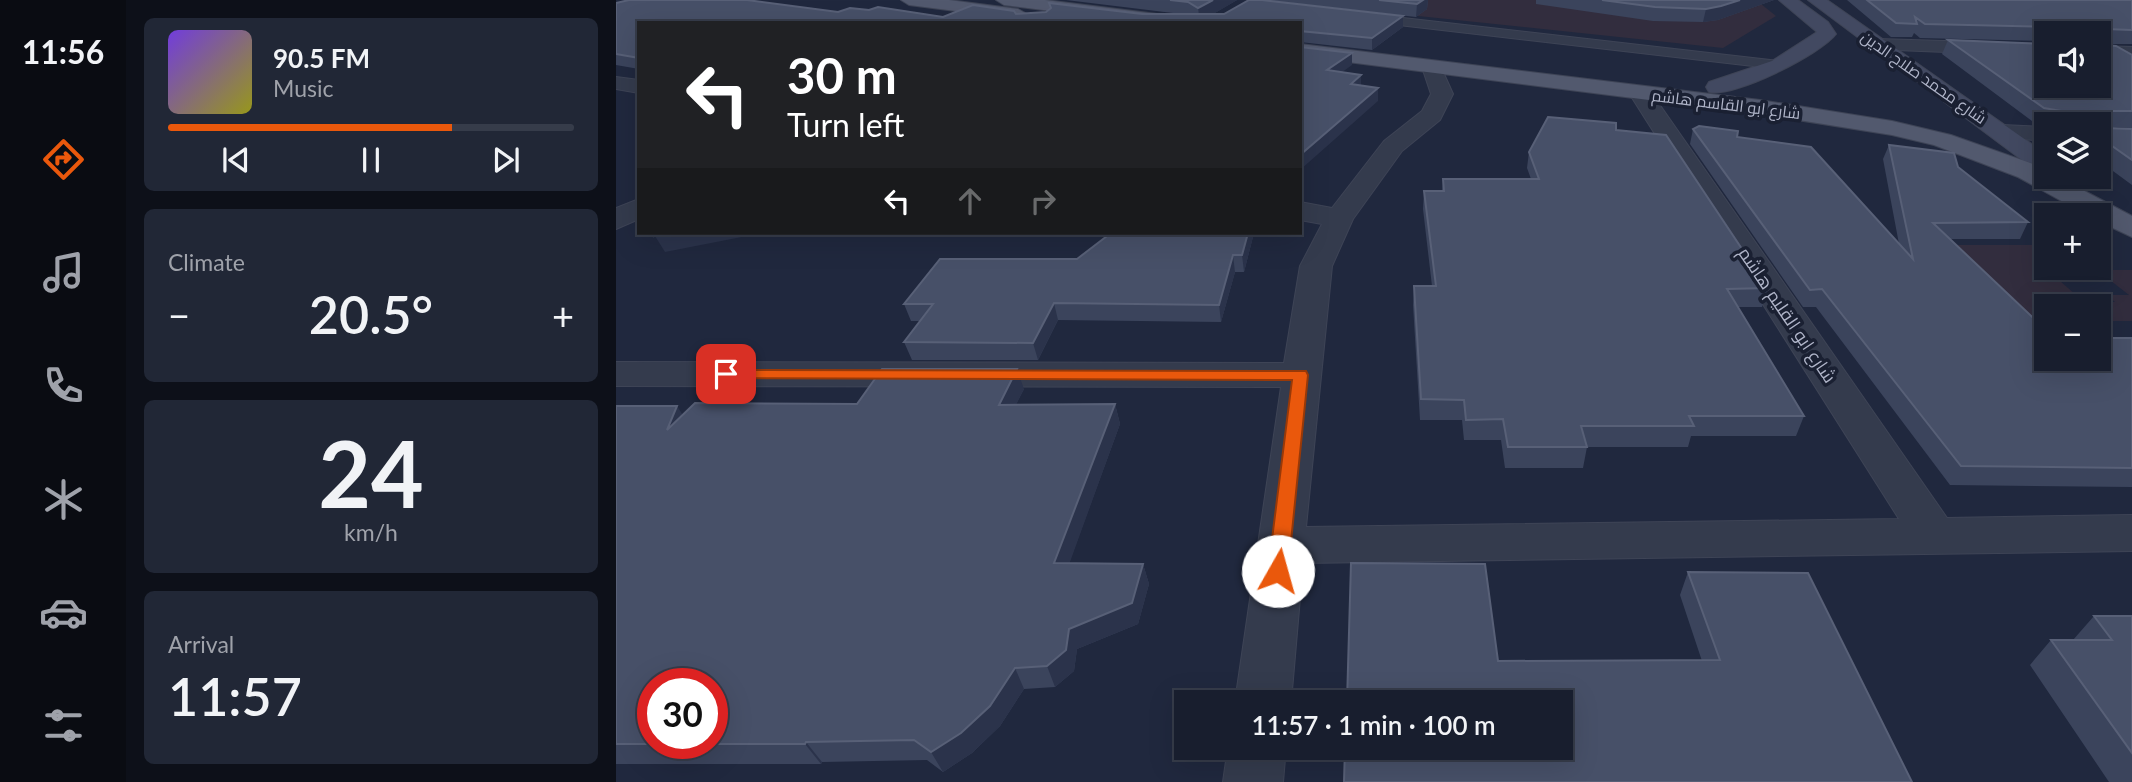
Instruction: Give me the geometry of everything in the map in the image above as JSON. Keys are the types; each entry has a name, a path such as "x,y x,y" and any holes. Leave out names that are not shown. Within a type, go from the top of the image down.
{"main road":[{"path":"909,0 1053,21"},
{"path":"1004,0 1173,21"},
{"path":"1717,87 1779,65 1827,34 1822,26 1787,0"},
{"name":"شارع محمد صلاح الدين","path":"1816,0 2003,132"},
{"name":"شارع ابو القاسم هاشم","path":"1302,36 1717,87 1851,107 1927,121 2034,148"},
{"name":"شارع ابو القاسم هاشم","path":"1302,50 1824,116 1942,140 2027,171 2132,228"},
{"path":"2108,189 2132,200"}],"street":[{"path":"1878,45 2034,50"},
{"path":"2111,52 2132,53"},
{"path":"1264,690 1300,375 1316,266 1339,218 1393,146 1432,115 1442,94 1432,66"},
{"path":"616,83 637,87"},
{"name":"شارع ابو القليم هاشم","path":"1640,93 1935,537"},
{"path":"2003,132 2034,147"},
{"path":"616,220 637,208"},
{"path":"1302,211 1339,218"},
{"path":"616,374 1300,375"},
{"path":"1281,545 2132,533"},
{"path":"1253,782 1256,760"}],"lane":[{"path":"1357,16 1779,65"}],"shaded area":[{"path":"1266,0 1756,0 1776,16 1723,48"},
{"path":"1957,245 2034,245 2034,280 2081,280 2060,281 2075,294 2034,294 2034,321 2024,321 1968,268 1980,267"},
{"path":"2111,270 2132,270 2132,321 2111,321 2111,302 2115,302 2111,295 2129,295 2110,280"}],"building":[{"path":"629,0 747,0 838,12 850,8 869,10 878,7 943,17 973,5 1014,11 1016,14 1046,12 1051,8 1049,3 1142,14 1224,14 1249,0 1262,0 1403,16 1372,38 1302,31 1302,21 637,21 637,58 616,54 616,3"},
{"path":"1170,0 1213,0 1198,8 1188,2"},
{"path":"1379,0 1423,0 1417,4"},
{"path":"1602,0 1740,0 1706,9 1655,7"},
{"path":"1867,0 2132,0 2132,30 2111,29 2111,21 2034,21 2034,27 1925,24 1915,17 1917,24 1896,23"},
{"path":"1948,40 2034,44 2034,98 2111,98 2111,46 2116,46 2132,55 2132,111 2063,112 2044,108"},
{"path":"1302,47 1352,53 1327,70 1361,75 1351,84 1378,88 1302,153"},
{"path":"1548,117 1616,123 1616,130 1666,135 1768,288 1727,289 1804,416 1689,416 1694,426 1581,426 1587,447 1508,447 1503,419 1466,420 1464,400 1421,399 1414,286 1436,286 1424,191 1444,191 1443,179 1539,179 1529,152"},
{"path":"1699,126 1738,131 1737,137 1811,147 1913,259 1889,145 1954,153 1958,167 2028,222 1933,223 2034,319 2034,371 2111,371 2111,338 2132,338 2132,468 1961,466 1822,289 1810,290 1693,129"},
{"path":"2111,128 2132,129 2132,160 2111,145"},
{"path":"1108,235 1247,235 1242,255 1233,255 1219,305 1054,303 1033,343 904,342 933,304 904,304 940,259 1077,259"},
{"path":"882,369 1017,369 999,405 1115,404 1054,563 1143,564 1132,603 1069,629 1066,650 1047,666 1015,668 990,706 961,733 931,752 914,740 728,744 728,668 637,668 637,744 616,744 616,406 677,406 667,430 695,403 857,404"},
{"path":"1351,563 1485,564 1498,661 1720,660 1688,572 1808,573 1912,782 1344,782 1345,760 1573,760 1573,690 1347,690"},
{"path":"2094,616 2132,616 2132,753 2051,640 2112,640"}],"route":[{"path":"726,374 1300,375 1278,571"}]}
